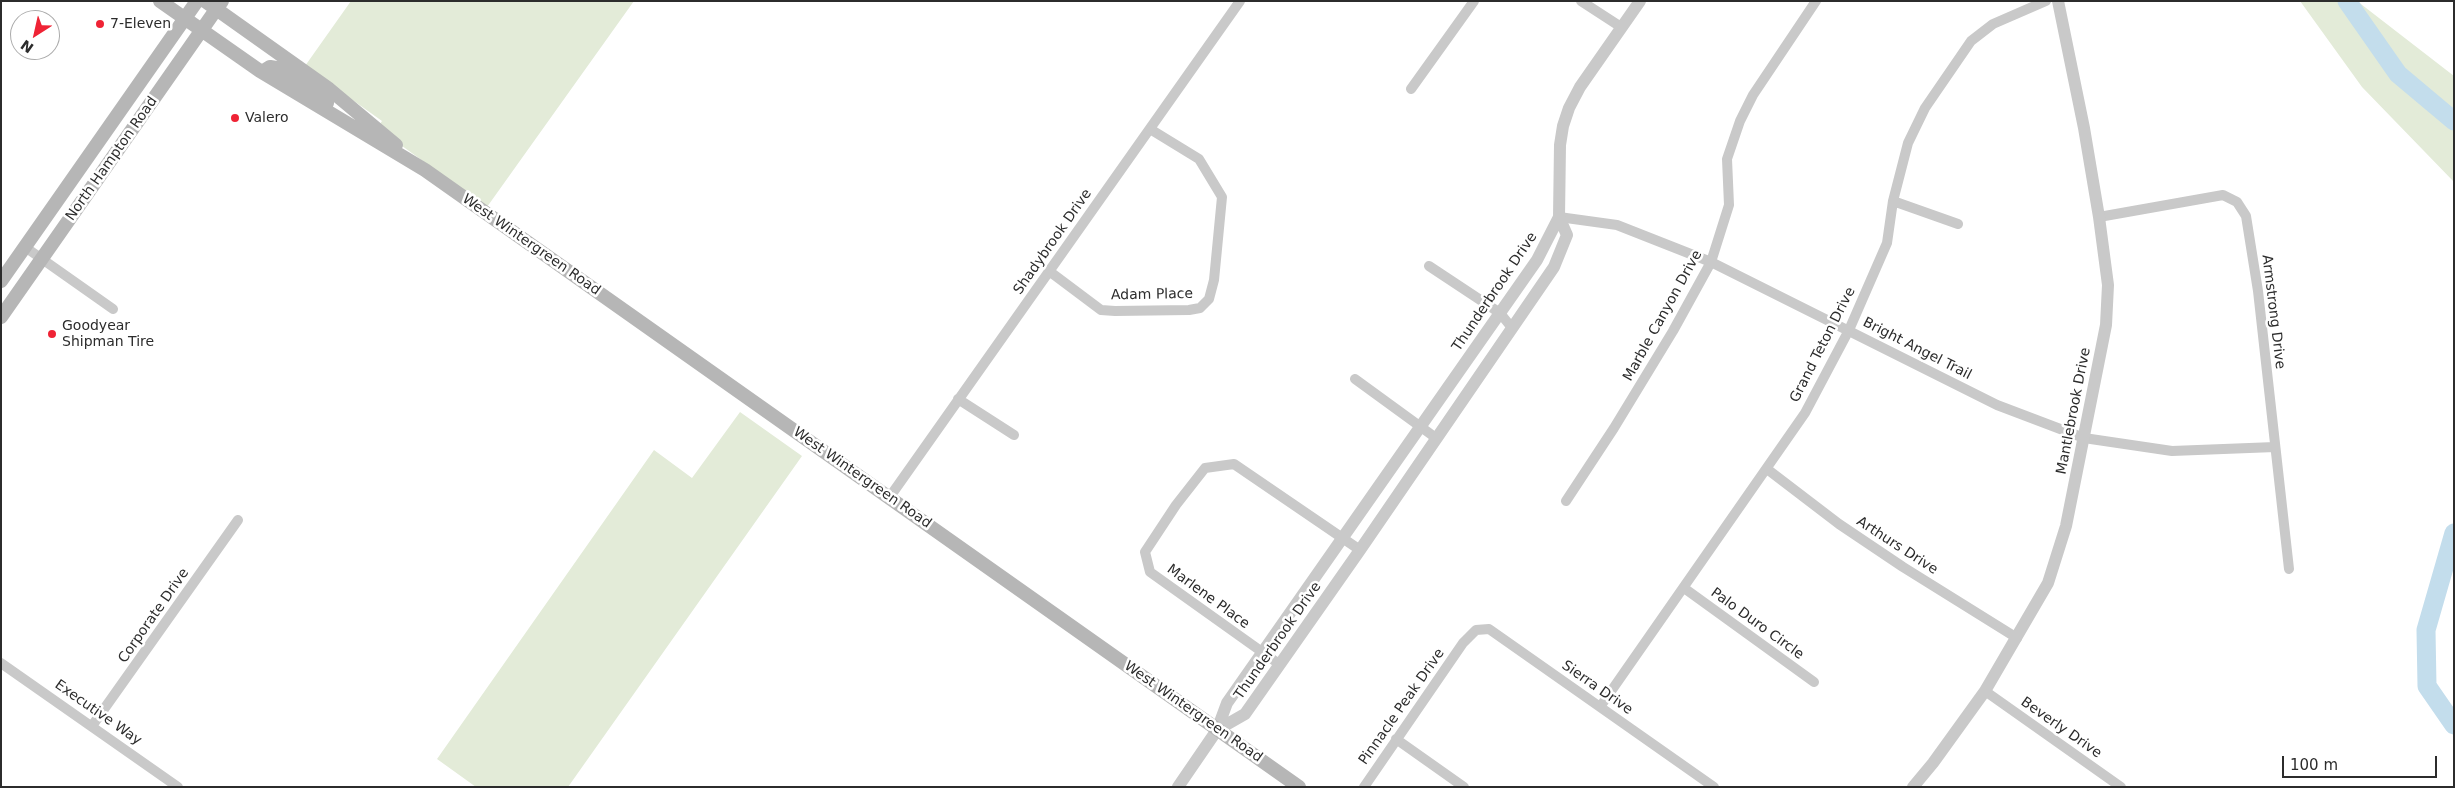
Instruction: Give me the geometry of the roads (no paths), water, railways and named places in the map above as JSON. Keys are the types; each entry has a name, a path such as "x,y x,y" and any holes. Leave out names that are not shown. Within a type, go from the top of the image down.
{"main road":[{"name":"West Wintergreen Road","path":"160,1 262,72 425,170 1299,787"},
{"name":"North Hampton Road","path":"1,281 197,1"},
{"name":"West Wintergreen Road","path":"205,1 219,6 329,89 425,170"},
{"name":"North Hampton Road","path":"1,317 219,6"},
{"path":"262,72 270,66 276,68 394,144"}],"street":[{"name":"Shadybrook Drive","path":"889,498 1240,1"},
{"path":"1411,89 1474,1"},
{"path":"1582,1 1621,27"},
{"name":"Thunderbrook Drive","path":"1217,730 1244,714 1360,550 1554,267 1567,235 1559,217 1560,145 1569,108 1580,87 1640,1"},
{"name":"Marble Canyon Drive","path":"1566,501 1619,420 1673,331 1711,262 1729,205 1727,159 1740,121 1754,95 1816,1"},
{"name":"Grand Teton Drive","path":"1600,707 1767,469 1804,413 1849,330 1887,243 1893,201 1908,143 1925,108 1971,41 1992,24 2046,1"},
{"name":"Mantlebrook Drive","path":"1913,787 1933,763 1985,691 2048,583 2066,526 2106,325 2108,285 2099,217 2084,128 2058,1"},
{"name":"Adam Place","path":"1050,271 1101,310 1115,312 1189,310 1200,308 1209,299 1214,280 1222,196 1198,159 1150,129"},
{"name":"Armstrong Drive","path":"2099,217 2223,195 2237,202 2246,216 2258,291 2289,569"},
{"path":"1893,201 1958,224"},
{"name":"Thunderbrook Drive","path":"1217,730 1227,704 1537,260 1559,217"},
{"name":"Bright Angel Trail","path":"1559,217 1617,225 1711,262 1997,405 2084,438 2172,451 2275,447"},
{"path":"25,247 113,309"},
{"path":"1429,266 1500,313 1512,328"},
{"path":"1354,379 1436,438"},
{"path":"958,399 1014,435"},
{"name":"Marlene Place","path":"1279,664 1150,572 1145,552 1176,505 1206,468 1234,464 1360,550"},
{"name":"Arthurs Drive","path":"1767,469 1839,524 1895,562 2017,638"},
{"name":"Corporate Drive","path":"92,726 238,520"},
{"name":"Palo Duro Circle","path":"1684,588 1814,682"},
{"name":"Sierra Drive","path":"1463,643 1476,630 1489,629 1714,787"},
{"name":"Pinnacle Peak Drive","path":"1364,787 1463,643"},
{"name":"Executive Way","path":"1,663 178,787"},
{"name":"Beverly Drive","path":"1985,691 2120,787"},
{"path":"1178,787 1217,730"},
{"path":"1396,740 1464,787"}],"waterway":[{"path":"2347,1 2398,74 2454,121"},
{"path":"2454,533 2426,630 2427,686 2454,725"}],"place":[{"name":"7-Eleven","path":"100,24"},
{"name":"Valero","path":"235,118"},
{"name":"Goodyear Shipman Tire","path":"52,334"}]}
